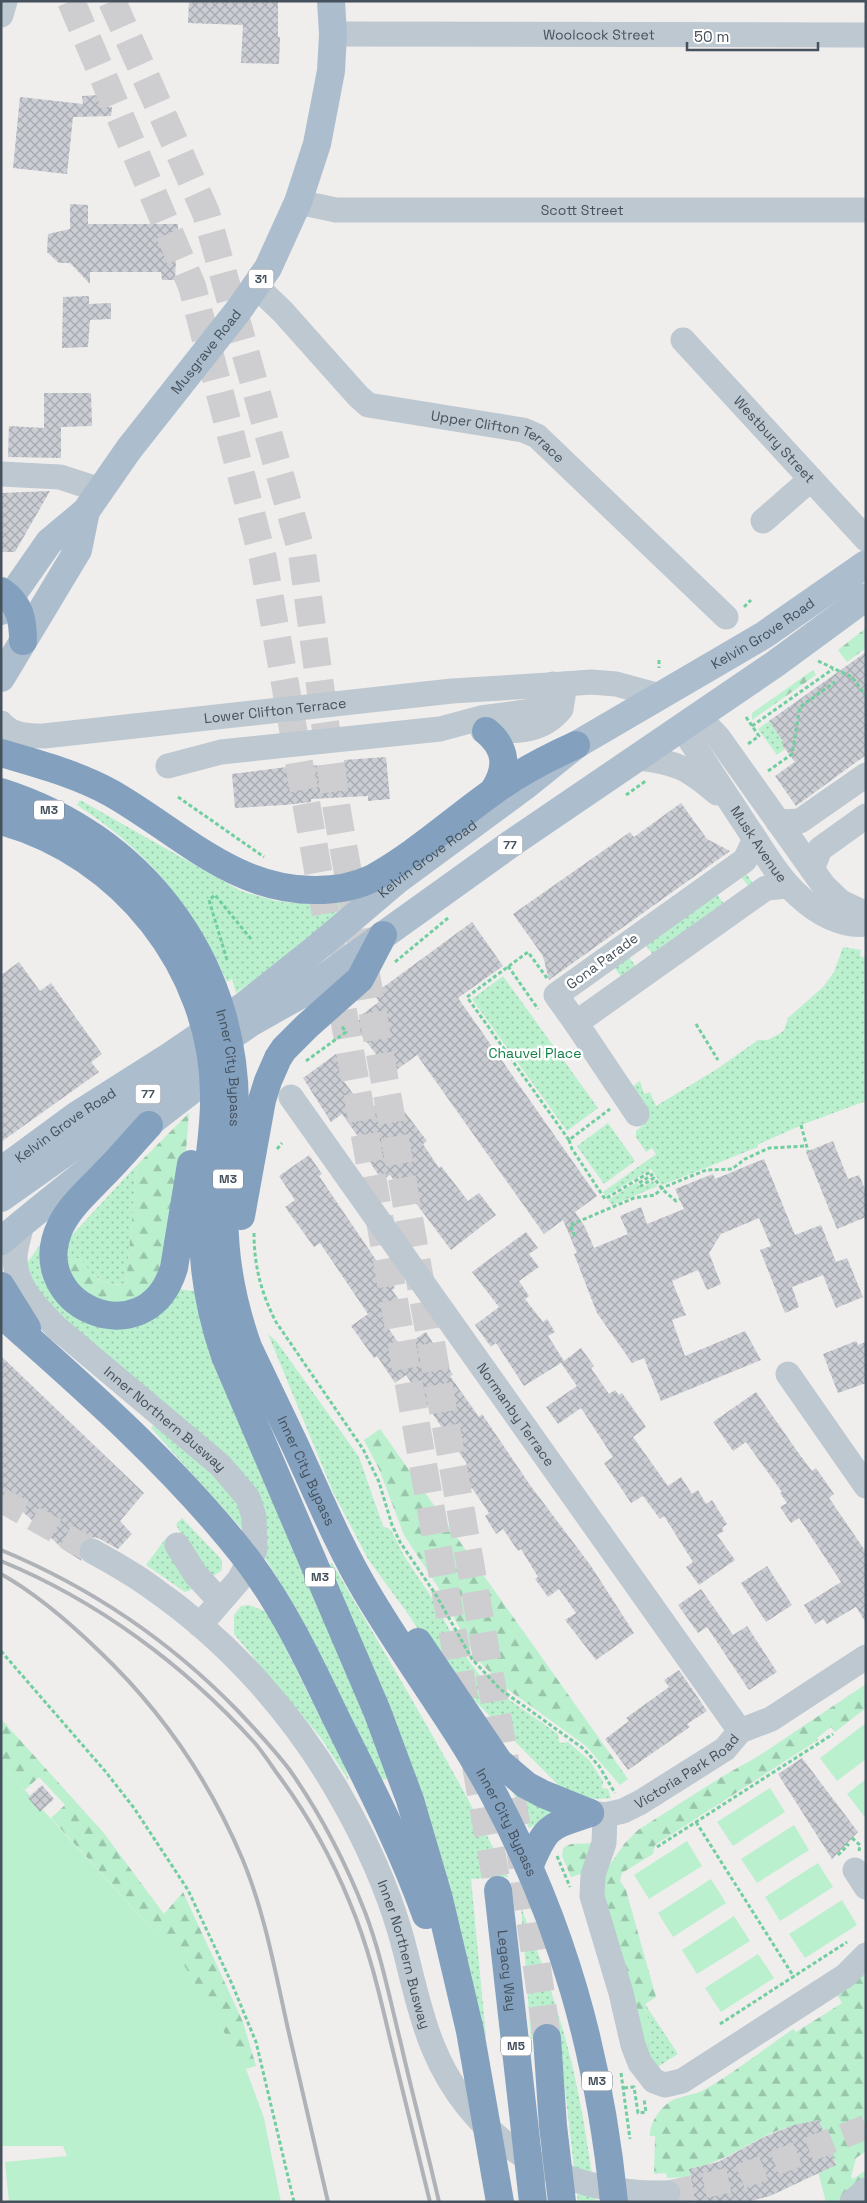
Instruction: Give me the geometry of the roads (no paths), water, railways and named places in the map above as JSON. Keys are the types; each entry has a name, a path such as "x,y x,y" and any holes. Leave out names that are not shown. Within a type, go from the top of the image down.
{"highway":[{"path":"4,600 20,611 23,625 23,641"},
{"path":"486,731 498,744 504,758 504,773 494,790"},
{"path":"1,753 70,774 111,793 218,864 258,882 277,887 325,890 369,880 417,848 494,790 532,766 576,746"},
{"path":"1,771 44,780 88,797 116,811 198,861 218,864"},
{"path":"1,771 72,805 110,832 134,854 161,885 169,908"},
{"name":"Inner City Bypass","path":"1,792 58,814 93,835 152,886 196,949 198,1000 230,1045 215,1119 205,1196 203,1246 208,1298 225,1356 377,1711 422,1838 439,1899 470,2031 500,2202"},
{"name":"M3","path":"1,821 40,834 68,847 123,888 164,958 198,1000"},
{"path":"226,1252 241,1217 262,1100 278,1058 284,1048 360,979 383,935"},
{"path":"148,1125 74,1206 63,1221 56,1236 54,1246 56,1269 65,1290 82,1307 104,1316 127,1315 149,1306 158,1298 170,1278 215,1119 195,1070 190,1039 198,1000"},
{"name":"Inner City Bypass","path":"215,1119 225,1199 226,1252 233,1297 248,1347 342,1546 366,1592 493,1792 551,1918 580,2005 606,2132 614,2202"},
{"path":"1,1286 43,1352"},
{"path":"1,1314 158,1460 228,1537 266,1586 292,1630 386,1818 415,1883 470,2031"},
{"path":"366,1592 407,1625 499,1762 526,1784 543,1794 604,1807"},
{"path":"529,1867 541,1838 552,1827 604,1807"},
{"name":"Legacy Way","path":"498,1890 533,2202"},
{"name":"M5","path":"547,2038 553,2126 562,2202"}],"main road":[{"name":"Musgrave Road","path":"4,600 49,542 93,500 129,449 256,286 278,248 298,202 317,144 324,113 333,34 332,1"},
{"name":"Musgrave Road","path":"1,678 78,550 93,500"},
{"name":"Kelvin Grove Road","path":"1,1170 78,1114 170,1056 238,1010 324,943 396,881 576,746 764,635 866,564"},
{"name":"Kelvin Grove Road","path":"1,1198 244,1027 300,996 512,844 646,768 690,722 775,664 866,597"},
{"path":"660,696 690,722"},
{"name":"Kelvin Grove Road","path":"1,1241 118,1146 148,1125 254,1042 300,996"}],"street":[{"path":"1,15 5,1"},
{"name":"Woolcock Street","path":"333,34 866,35"},
{"name":"Scott Street","path":"298,202 336,210 866,210"},
{"name":"Upper Clifton Terrace","path":"256,286 283,312 368,405 522,430 537,436 734,613"},
{"name":"Westbury Street","path":"683,340 866,539"},
{"path":"1,474 60,477 93,500"},
{"path":"763,521 811,479"},
{"name":"Lower Clifton Terrace","path":"1,723 10,730 21,734 44,736 442,692 591,682 616,684 660,696"},
{"path":"440,729 481,718 536,710 559,684"},
{"path":"168,766 198,756 221,752 440,729 525,730 543,725 562,709 559,684"},
{"name":"Musk Avenue","path":"690,722 737,812 788,886 810,906 827,916 844,922 866,924"},
{"name":"Musk Avenue","path":"690,722 714,731 812,869 836,898 866,914"},
{"path":"646,768 668,761 684,768 706,784 737,812"},
{"path":"778,822 800,821 866,775"},
{"path":"812,869 820,849 866,816"},
{"name":"Gona Parade","path":"576,1023 556,995 745,860 755,838"},
{"path":"637,1114 576,1023 766,888 788,886"},
{"name":"Normanby Terrace","path":"291,1097 740,1731"},
{"name":"Inner Northern Busway","path":"22,1223 15,1260 23,1289 57,1328 220,1465 248,1498 254,1517 255,1550 239,1580 200,1625"},
{"path":"788,1374 866,1486"},
{"path":"176,1545 196,1575 220,1601"},
{"name":"Inner Northern Busway","path":"92,1551 151,1587 200,1625 277,1703 303,1736 342,1798 362,1838 387,1894 399,1929 433,2046 443,2068 470,2108 504,2142 546,2169 585,2184 618,2192 668,2193"},
{"name":"Victoria Park Road","path":"604,1807 623,1811 649,1797 725,1749 740,1731 771,1719 866,1657"},
{"path":"604,1807 604,1843 593,1875 592,1896 621,1993 640,2081 677,2084 846,1976 858,1948"},
{"path":"852,2202 866,2190"}],"tunnel":[{"path":"71,1 192,286 263,559 468,1719"},
{"path":"112,1 206,213 302,553 337,811 518,1834 547,2038"},
{"path":"1,1500 92,1551"},
{"path":"476,1766 498,1890"},
{"path":"668,2193 735,2179 866,2127"}],"railway":[{"path":"1,1550 66,1581 127,1618 156,1639 184,1661 237,1710 289,1769 321,1820 340,1856 371,1928 385,1977 439,2202"},
{"path":"1,1561 72,1595 138,1638 169,1661 199,1687 254,1742 298,1803 335,1868 363,1937 378,1990 430,2202"},
{"path":"1,1574 53,1610 88,1640 121,1673 162,1721 181,1747 229,1829 250,1879 263,1921 328,2202"}],"park label":[{"name":"Chauvel Place","path":"535,1053"}]}
